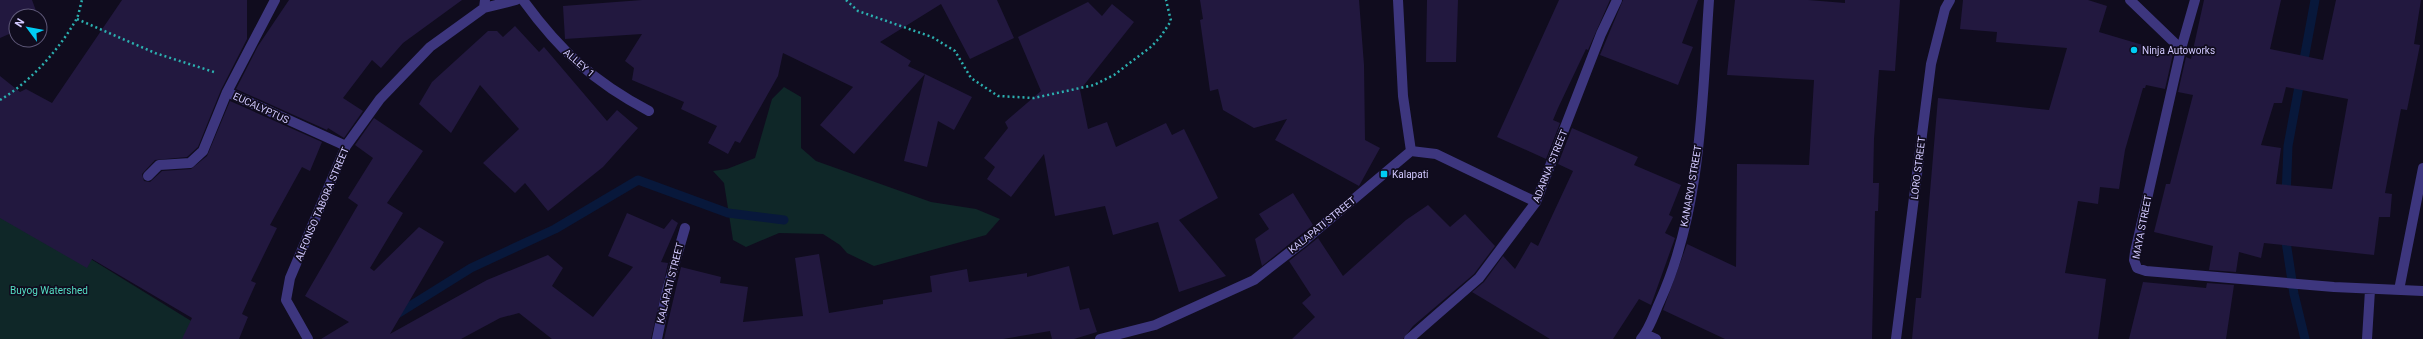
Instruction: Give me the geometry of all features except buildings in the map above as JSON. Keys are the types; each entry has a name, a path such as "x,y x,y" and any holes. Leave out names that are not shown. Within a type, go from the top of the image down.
{"street":[{"name":"EUCALYPTUS","path":"275,0 227,92 346,146"},
{"path":"485,4 516,0"},
{"name":"ALLEY 1","path":"523,0 547,33 575,61 616,93 650,111"},
{"path":"1398,0 1403,96 1411,151 1436,154 1536,202"},
{"name":"ADARNA STREET","path":"1409,339 1479,278 1536,202 1601,34 1617,0"},
{"name":"KANARYU STREET","path":"1643,336 1670,278 1686,220 1697,163 1710,0"},
{"name":"LORO STREET","path":"1896,339 1931,64 1945,9 1950,0"},
{"path":"2130,0 2181,49"},
{"name":"MAYA STREET","path":"2195,0 2181,49 2134,260 2137,268 2146,271 2249,279 2334,288 2423,291"},
{"name":"ALFONSO TABORA STREET","path":"307,338 286,300 290,278 346,146 380,99 430,47 485,4"},
{"path":"148,176 159,165 190,163 203,151 227,92"},
{"name":"KALAPATI STREET","path":"1100,339 1155,325 1254,280 1304,241 1411,151"},
{"path":"2399,290 2423,168"},
{"name":"KALAPATI STREET","path":"657,339 684,228"},
{"path":"2367,339 2370,290"},
{"path":"1643,336 1656,339"}],"path":[{"path":"0,100 36,71 51,55 77,19 82,0"},
{"path":"846,0 858,12 932,36 955,50 971,78 998,96 1034,98 1094,85 1121,71 1161,36 1170,21 1166,0"},
{"path":"77,19 155,53 194,67 222,74 227,92"}],"green space":[{"path":"784,87 801,97 801,148 816,161 931,202 976,209 1000,219 986,235 874,266 847,253 840,245 823,234 779,233 746,247 733,240 724,183 713,171 727,169 755,158 772,99"},
{"name":"Buyog Watershed","path":"0,203 209,332 211,339 0,339"}],"waterway":[{"path":"2286,196 2288,146 2315,0"},
{"path":"394,316 471,268 555,229 638,180 728,213 784,220"},
{"path":"2285,235 2294,294 2305,339"}],"place":[{"name":"Ninja Autoworks","path":"2134,50"},
{"name":"Kalapati","path":"1384,174"}]}
